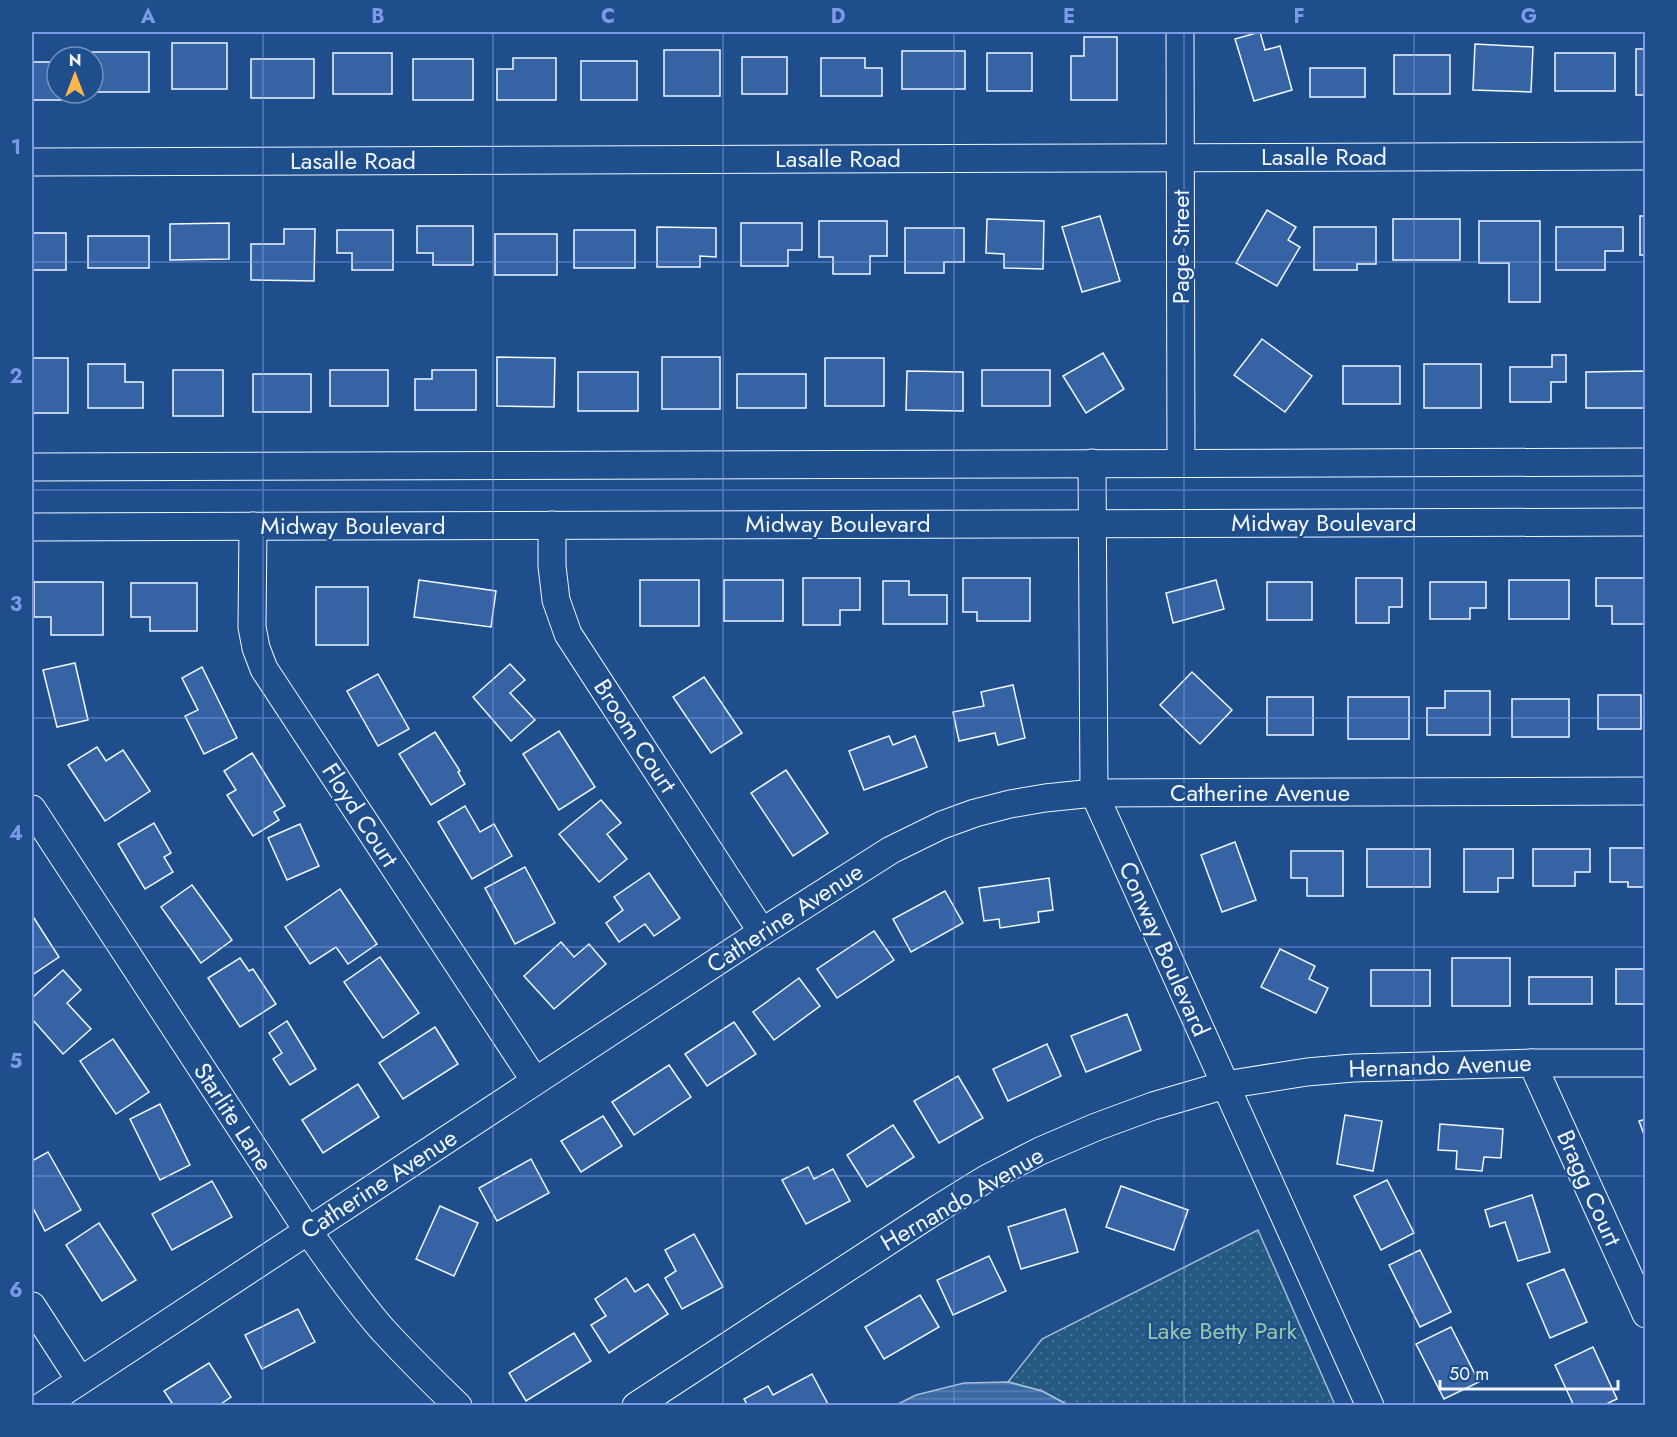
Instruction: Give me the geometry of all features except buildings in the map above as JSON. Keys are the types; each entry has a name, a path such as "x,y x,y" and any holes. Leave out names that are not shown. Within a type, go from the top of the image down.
{"street":[{"name":"Page Street","path":"1180,32 1182,463"},
{"name":"Lasalle Road","path":"32,162 1646,156"},
{"path":"32,467 1646,462"},
{"name":"Conway Boulevard","path":"1092,463 1094,793 1370,1406"},
{"name":"Midway Boulevard","path":"32,527 1646,522"},
{"name":"Broom Court","path":"552,525 552,566 556,600 568,634 762,932"},
{"name":"Floyd Court","path":"253,526 252,627 256,648 264,669 535,1081"},
{"name":"Catherine Avenue","path":"42,1406 762,932 891,850 942,825 1010,804 1094,793 1646,791"},
{"name":"Starlite Lane","path":"32,809 308,1231 344,1282 382,1329 458,1406"},
{"name":"Hernando Avenue","path":"636,1406 986,1179 1040,1151 1153,1106 1225,1085 1307,1072 1353,1068 1532,1063 1646,1063"},
{"name":"Bragg Court","path":"1532,1063 1646,1314"},
{"path":"32,1306 80,1380"}],"green space":[{"name":"Lake Betty Park","path":"1258,1230 1335,1405 1068,1405 1042,1391 1008,1382 1042,1339"}],"shaded area":[{"path":"1008,1382 1042,1391 1068,1405 896,1405 916,1395 964,1383"}]}
